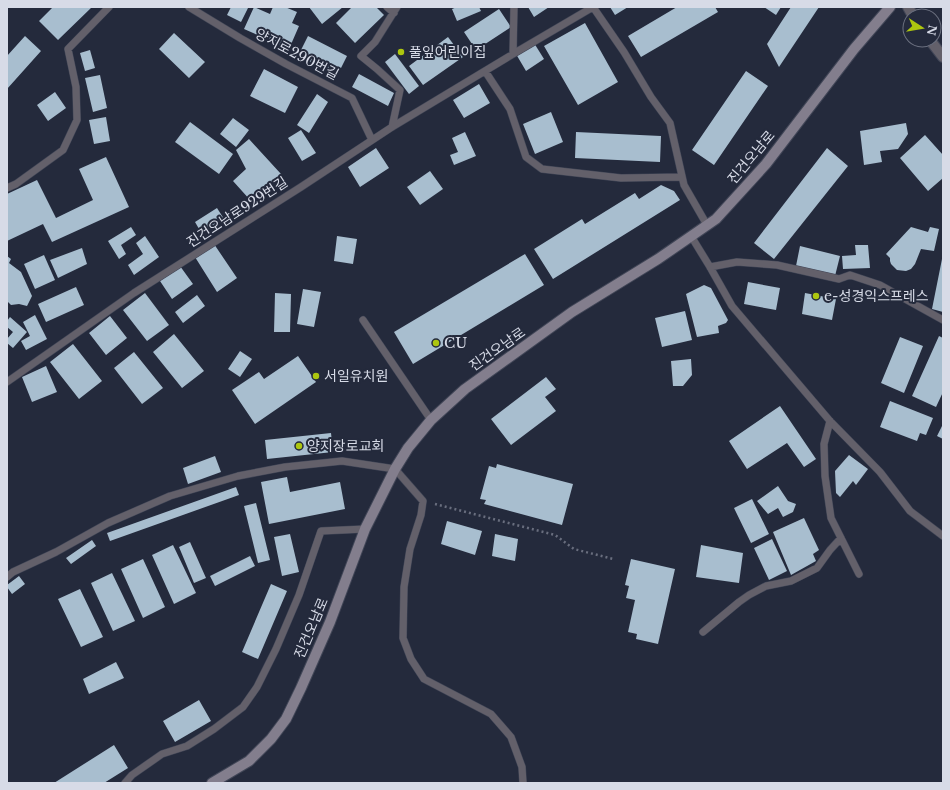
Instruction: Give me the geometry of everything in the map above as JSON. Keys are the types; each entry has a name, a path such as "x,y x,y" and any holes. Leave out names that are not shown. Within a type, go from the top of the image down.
{"main road":[{"name":"진건오남로","path":"212,783 249,761 271,739 286,718 330,622 365,529 395,469 408,448 431,420 465,389 572,312 658,259 716,219 766,164 854,49 890,7"}],"street":[{"path":"936,48 943,56"}],"lane":[{"path":"7,188 16,184 64,150 78,120 76,87 68,49 108,7"},
{"name":"양지로290번길","path":"189,7 286,64 352,98 372,140"},
{"path":"387,7 396,10 375,42 361,56 400,90 392,127"},
{"path":"513,54 514,7"},
{"name":"진건오남로929번길","path":"7,382 134,294 392,127 593,7 624,52 651,97 670,123 684,185 707,225"},
{"path":"486,71 510,109 526,157 542,169 621,178 682,177"},
{"path":"692,236 732,306 830,421 880,472 910,511 943,536"},
{"path":"710,267 737,262 777,265 839,279 850,275 880,285 943,320"},
{"path":"362,320 431,420"},
{"path":"830,421 824,444 824,476 831,518 859,574"},
{"path":"7,576 56,552 108,523 170,496 238,476 285,467 342,461 395,469 423,501 421,515 410,549 404,587 403,638 411,659 424,679 490,714 511,737 522,767 523,783"},
{"path":"125,783 132,775 162,754 186,746 214,729 243,707 257,687 276,649 299,595 321,531 365,529"},
{"path":"702,632 749,594 766,586 791,581 817,568 841,538"}],"path":[{"path":"423,501 556,535 574,549 613,559"}],"building":[{"path":"53,7 92,7 58,40 39,21"},
{"path":"231,7 248,8 241,22 227,15"},
{"path":"254,7 270,14 273,7 285,7 297,12 292,23 299,26 289,49 244,29"},
{"path":"309,7 343,7 322,24"},
{"path":"352,7 376,7 384,15 355,43 336,23"},
{"path":"457,7 479,7 481,11 457,21 452,9"},
{"path":"528,7 549,7 534,17"},
{"path":"610,7 628,7 615,15"},
{"path":"677,7 715,7 718,12 641,57 628,36"},
{"path":"764,7 781,7 776,15"},
{"path":"791,7 819,7 779,67 767,44"},
{"path":"499,9 511,27 476,50 464,32"},
{"path":"585,23 618,82 578,105 544,46"},
{"path":"174,33 205,62 189,78 159,49"},
{"path":"25,36 41,51 7,89 7,56"},
{"path":"308,36 347,56 337,76 298,56"},
{"path":"448,37 463,57 423,85 409,66"},
{"path":"534,43 544,59 526,71 516,54"},
{"path":"90,50 95,68 85,71 80,53"},
{"path":"395,54 419,86 409,94 385,62"},
{"path":"264,69 298,87 285,113 250,96"},
{"path":"746,71 768,86 714,165 692,150"},
{"path":"359,74 394,93 388,106 352,87"},
{"path":"100,75 107,108 93,112 85,78"},
{"path":"479,84 490,103 464,118 453,100"},
{"path":"55,92 66,108 48,121 37,105"},
{"path":"317,94 328,102 309,133 297,125"},
{"path":"551,112 563,142 535,154 523,124"},
{"path":"106,117 110,141 94,144 89,120"},
{"path":"233,118 249,130 236,147 220,134"},
{"path":"190,122 233,154 219,174 175,142"},
{"path":"906,123 908,134 898,149 880,151 882,162 864,165 860,131"},
{"path":"301,130 316,153 302,161 288,138"},
{"path":"465,132 476,156 454,165 450,155 458,152 452,138"},
{"path":"576,132 661,136 660,162 575,158"},
{"path":"925,135 943,155 943,178 928,191 900,158"},
{"path":"249,139 281,174 251,201 233,181 246,169 236,150"},
{"path":"376,148 389,168 360,187 348,167"},
{"path":"827,148 848,166 774,259 754,243"},
{"path":"106,157 129,207 52,242 43,224 7,241 7,194 37,180 56,218 93,200 79,169"},
{"path":"430,171 443,189 420,205 407,187"},
{"path":"661,185 674,191 680,200 553,279 534,249 582,219 585,224 635,193 639,199"},
{"path":"217,208 224,219 202,234 195,222"},
{"path":"131,227 136,235 121,245 126,254 119,259 108,241"},
{"path":"911,227 928,232 930,227 939,229 934,251 921,249 915,264 911,269 906,271 897,270 891,264 890,258 886,254"},
{"path":"145,236 159,257 134,275 128,265 143,254 136,243"},
{"path":"337,236 357,239 353,264 334,261"},
{"path":"214,244 237,278 217,292 195,257"},
{"path":"855,245 868,245 870,268 843,269 842,256 856,255"},
{"path":"800,246 840,256 835,276 796,266"},
{"path":"82,248 87,264 58,278 50,260"},
{"path":"525,254 544,285 413,364 394,332"},
{"path":"44,255 55,280 35,289 24,264"},
{"path":"7,256 11,259 9,263 21,272 32,296 27,306 19,304 11,305 7,301"},
{"path":"943,259 943,312 932,309"},
{"path":"180,266 193,284 172,299 160,281"},
{"path":"748,282 780,288 776,310 744,304"},
{"path":"704,285 711,288 728,320 726,323 718,326 719,333 697,337 686,294"},
{"path":"76,287 84,305 46,322 38,304"},
{"path":"303,289 321,292 314,327 297,324"},
{"path":"145,293 169,325 147,341 123,310"},
{"path":"275,293 291,294 290,332 274,332"},
{"path":"805,293 836,299 832,320 802,314"},
{"path":"197,295 205,306 183,323 175,312"},
{"path":"685,311 692,340 662,347 655,318"},
{"path":"35,315 47,339 26,350 21,341 30,336 23,322"},
{"path":"110,316 127,338 106,355 89,333"},
{"path":"10,317 27,332 13,348 7,343 7,339 13,332 7,327 7,321"},
{"path":"174,334 204,371 182,388 153,352"},
{"path":"939,336 943,338 943,392 936,407 912,396"},
{"path":"900,337 923,346 904,393 881,383"},
{"path":"73,344 102,381 79,399 50,362"},
{"path":"240,351 252,359 240,377 228,369"},
{"path":"134,352 163,388 142,404 114,368"},
{"path":"298,356 316,382 255,424 232,390 259,372 264,379"},
{"path":"691,359 692,375 683,386 673,386 671,361"},
{"path":"46,366 57,392 32,402 22,377"},
{"path":"546,377 556,389 545,397 556,411 511,445 491,419"},
{"path":"890,401 933,418 926,435 920,433 917,441 880,427"},
{"path":"780,406 816,459 804,467 787,443 747,469 729,441"},
{"path":"942,426 943,427 943,439 937,436"},
{"name":"양지장로교회","path":"331,433 333,452 267,459 265,440"},
{"path":"849,455 868,469 856,485 853,481 840,497 836,493 835,471"},
{"path":"215,456 221,472 188,484 183,468"},
{"path":"497,464 573,484 562,525 484,504 486,500 480,499 489,466 496,468"},
{"path":"287,477 290,492 340,482 345,509 269,524 261,482"},
{"path":"778,486 788,501 796,504 793,512 783,517 778,508 768,514 757,501"},
{"path":"236,487 239,495 110,541 107,533"},
{"path":"752,499 769,534 751,543 734,508"},
{"path":"256,503 270,560 258,563 244,506"},
{"path":"804,518 819,550 813,554 816,561 791,575 773,532"},
{"path":"447,521 482,531 475,555 441,544"},
{"path":"290,534 299,572 282,576 274,537"},
{"path":"495,534 518,539 515,561 492,556"},
{"path":"772,539 787,571 769,580 754,548"},
{"path":"92,540 96,546 71,564 66,558"},
{"path":"190,542 206,578 194,583 179,547"},
{"path":"173,545 196,593 174,604 152,555"},
{"path":"701,545 743,553 739,583 696,577"},
{"path":"250,556 255,566 215,586 210,576"},
{"path":"143,559 165,607 143,618 121,569"},
{"path":"631,559 675,569 658,644 636,639 637,634 628,632 635,600 626,598 629,586 625,585"},
{"path":"112,573 135,621 113,631 91,583"},
{"path":"19,576 25,584 12,594 7,585"},
{"path":"271,584 287,591 258,659 242,652"},
{"path":"80,589 103,637 81,647 58,599"},
{"path":"116,662 124,678 89,694 83,679"},
{"path":"199,700 211,721 175,742 163,721"},
{"path":"114,745 128,768 104,783 54,783"}],"place":[{"name":"풀잎어린이집","path":"401,52"},
{"name":"e-성경익스프레스","path":"816,296"},
{"name":"CU","path":"436,343"},
{"name":"서일유치원","path":"316,376"},
{"name":"양지장로교회","path":"299,446"}]}
